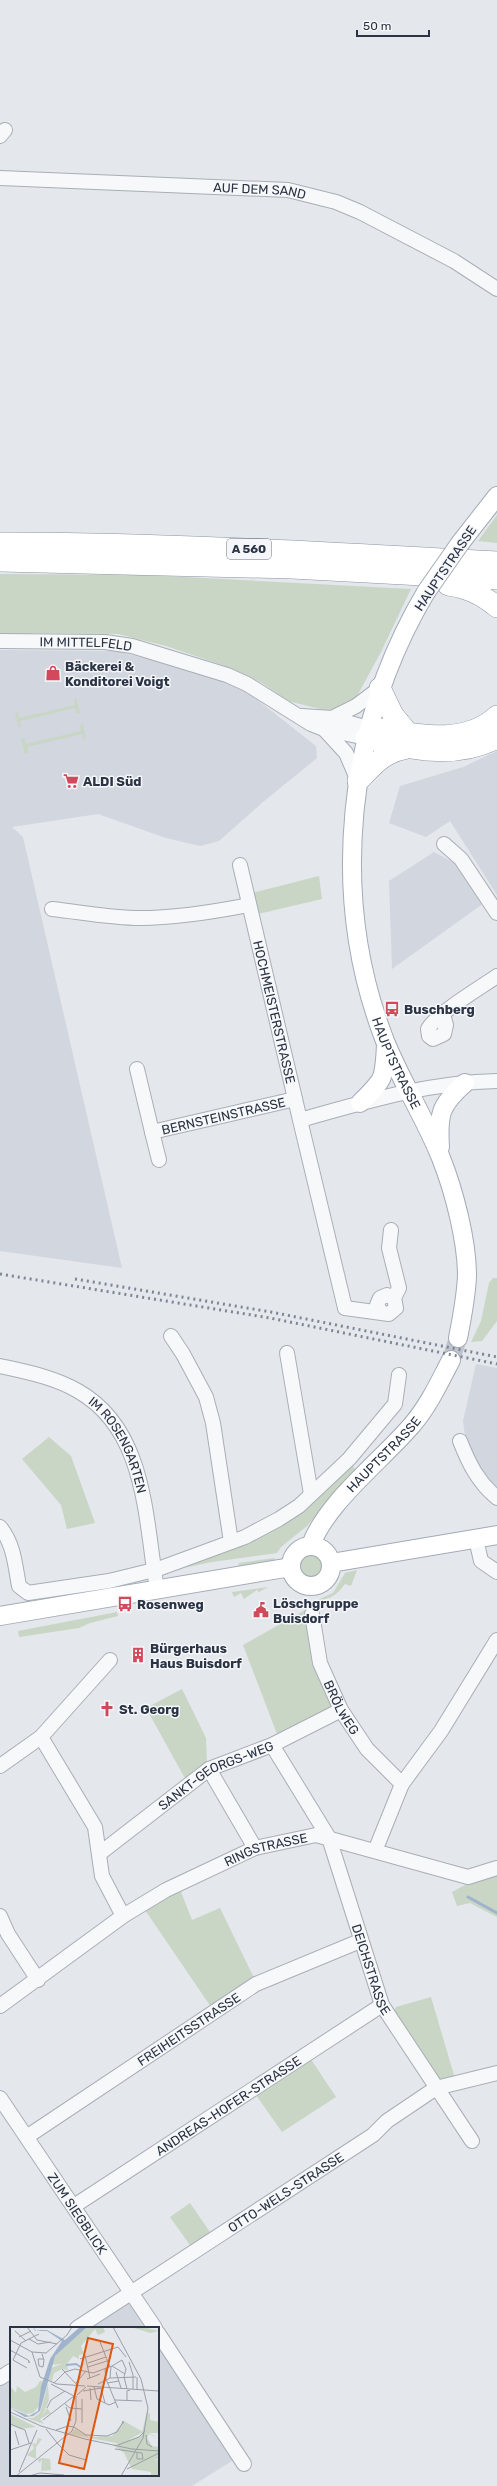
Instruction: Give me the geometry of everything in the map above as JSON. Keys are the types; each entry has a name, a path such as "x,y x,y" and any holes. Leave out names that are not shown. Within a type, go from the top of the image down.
{"highway":[{"name":"A 560","path":"0,543 102,544 279,550 497,562"},
{"name":"A 560","path":"0,561 292,568 497,579"},
{"path":"393,574 408,581 454,586 472,591 488,599 497,607"},
{"path":"380,688 407,740"},
{"path":"358,781 378,760 407,740 436,736 455,736 473,732 489,724 497,716"},
{"path":"367,733 457,751 477,747 497,738"}],"main road":[{"name":"HAUPTSTRASSE","path":"458,1338 464,1309 467,1275 458,1215 441,1158 386,1043 361,959 350,860 358,781 367,733 380,688 393,655 426,592 461,542 497,496"},
{"path":"360,1103 381,1082 384,1072 386,1043"},
{"path":"441,1158 439,1122 441,1111 449,1098 465,1083"},
{"name":"HAUPTSTRASSE","path":"311,1545 315,1534 332,1510 412,1424 432,1397 451,1360"},
{"path":"332,1564 497,1535"},
{"path":"311,1545 327,1553 332,1564 328,1577 324,1582 311,1587 299,1583 290,1567 294,1555 298,1550 311,1545"},
{"path":"0,1616 157,1588 290,1567"}],"street":[{"name":"AUF DEM SAND","path":"0,178 288,190 336,202 360,212 454,261 497,289"},
{"name":"IM MITTELFELD","path":"0,641 105,642 132,646 227,675 247,684 301,716 367,733"},
{"path":"328,724 380,688"},
{"name":"HAUPTSTRASSE","path":"328,724 346,753 358,781"},
{"path":"444,844 461,859 497,913"},
{"name":"HOCHMEISTERSTRASSE","path":"240,865 300,1120 340,1311 380,1312 377,1305 380,1298 387,1295 394,1298 399,1288 389,1248 391,1230"},
{"path":"52,909 92,915 139,918 198,914 249,905"},
{"path":"443,1014 497,976"},
{"name":"BERNSTEINSTRASSE","path":"137,1069 159,1160"},
{"path":"300,1120 360,1103 410,1092 465,1083 497,1081"},
{"name":"BERNSTEINSTRASSE","path":"152,1132 295,1099"},
{"path":"171,1336 183,1354 206,1397 213,1423 231,1542"},
{"path":"287,1353 311,1494"},
{"name":"IM ROSENGARTEN","path":"0,1366 57,1381 79,1392 102,1410 116,1426 127,1443 139,1478 157,1588"},
{"path":"0,1527 12,1548 19,1586 28,1593 108,1581 154,1569 231,1542 280,1519 299,1506 349,1459 396,1404 399,1375"},
{"path":"460,1441 469,1464 480,1482 497,1498"},
{"path":"476,1539 481,1561 497,1572"},
{"name":"BRÖLWEG","path":"312,1614 320,1663 341,1710 367,1748 402,1784"},
{"path":"375,1851 402,1784 442,1731 497,1640"},
{"path":"0,1766 41,1736 110,1660"},
{"name":"SANKT-GEORGS-WEG","path":"99,1854 209,1769 272,1745 341,1710"},
{"path":"41,1736 95,1827 102,1876 123,1916"},
{"name":"DEICHSTRASSE","path":"272,1745 329,1838 360,1941 382,2006 472,2141"},
{"path":"209,1769 255,1848"},
{"name":"RINGSTRASSE","path":"0,2006 38,1980 123,1916 166,1890 255,1848 316,1835 468,1877 497,1868"},
{"path":"0,1916 8,1934 38,1980"},
{"name":"FREIHEITSSTRASSE","path":"28,2136 256,1984 360,1941"},
{"name":"ANDREAS-HOFER-STRASSE","path":"74,2206 382,2006"},
{"path":"436,2088 497,2073"},
{"name":"OTTO-WELS-STRASSE","path":"79,2327 373,2135 386,2121 436,2088"},
{"name":"ZUM SIEGBLICK","path":"0,2098 28,2136 154,2327"},
{"path":"159,2335 244,2464"},
{"path":"0,2378 10,2371"}],"shaded area":[{"path":"0,650 116,651 191,670 229,684 250,694 316,746 317,758 263,802 219,841 200,846 166,838 98,814 12,827 23,837 122,1268 0,1251"},
{"path":"497,751 497,895 450,821 426,837 389,823 400,786 463,767"},
{"path":"434,852 460,866 484,903 392,969 389,881"},
{"path":"476,1364 497,1368 497,1493 467,1451 463,1421"},
{"path":"131,2301 147,2327 89,2327"},
{"path":"159,2346 235,2459 192,2486 0,2486 0,2382 10,2376 10,2476 159,2476"}],"green space":[{"path":"497,515 497,543 478,541"},
{"path":"0,574 146,575 411,589 381,652 356,698 341,709 324,710 288,701 262,683 225,666 166,646 118,634 38,633 0,636"},
{"path":"76,698 80,713 77,714 75,708 20,721 21,727 19,728 15,713 18,712 19,718 75,705 74,699"},
{"path":"83,724 86,739 84,740 82,734 27,747 28,753 25,754 21,739 24,738 26,744 81,731 80,725"},
{"path":"319,876 322,899 258,914 252,893"},
{"path":"493,1278 497,1278 497,1321 482,1341 471,1342 481,1321 489,1283"},
{"path":"49,1437 71,1456 95,1523 67,1529 61,1505 22,1459"},
{"path":"352,1465 355,1469 307,1526 281,1547 277,1553 212,1562 174,1570 232,1549"},
{"path":"305,1537 299,1547 282,1561 287,1548 297,1540"},
{"path":"311,1554 319,1558 323,1566 319,1574 311,1578 303,1574 299,1566 303,1558"},
{"path":"274,1558 276,1562 238,1566 239,1563"},
{"path":"340,1570 338,1580 332,1588 314,1596 316,1591"},
{"path":"357,1570 351,1586 345,1584 332,1596 315,1601 333,1593 345,1573"},
{"path":"283,1577 299,1587 298,1593 288,1586"},
{"path":"268,1587 259,1592 257,1590 244,1599 241,1593 234,1597 232,1592"},
{"path":"307,1609 310,1630 334,1702 331,1707 277,1734 243,1645"},
{"path":"117,1612 118,1616 90,1623 79,1628 19,1637 18,1631"},
{"path":"182,1689 206,1738 207,1766 187,1782 146,1708"},
{"path":"497,1872 497,1917 470,1903 457,1906 452,1892 474,1880"},
{"path":"179,1887 192,1920 220,1908 255,1980 211,2007 143,1907"},
{"path":"431,1997 456,2082 440,2082 393,2012 396,2007"},
{"path":"310,2058 336,2097 282,2132 256,2095"},
{"path":"190,2203 212,2235 192,2248 170,2217"}],"waterway":[{"path":"468,1897 497,1913"}],"tunnel":[{"path":"451,1360 458,1338"}],"railway":[{"path":"0,1274 270,1318 497,1364"},
{"path":"75,1279 271,1312 497,1357"}],"place":[{"name":"Bäckerei & Konditorei Voigt","path":"53,673"},
{"name":"ALDI Süd","path":"71,781"},
{"name":"Buschberg","path":"392,1009"},
{"name":"Rosenweg","path":"125,1604"},
{"name":"Löschgruppe Buisdorf","path":"261,1610"},
{"name":"Bürgerhaus Haus Buisdorf","path":"138,1655"},
{"name":"St. Georg","path":"107,1709"}]}
